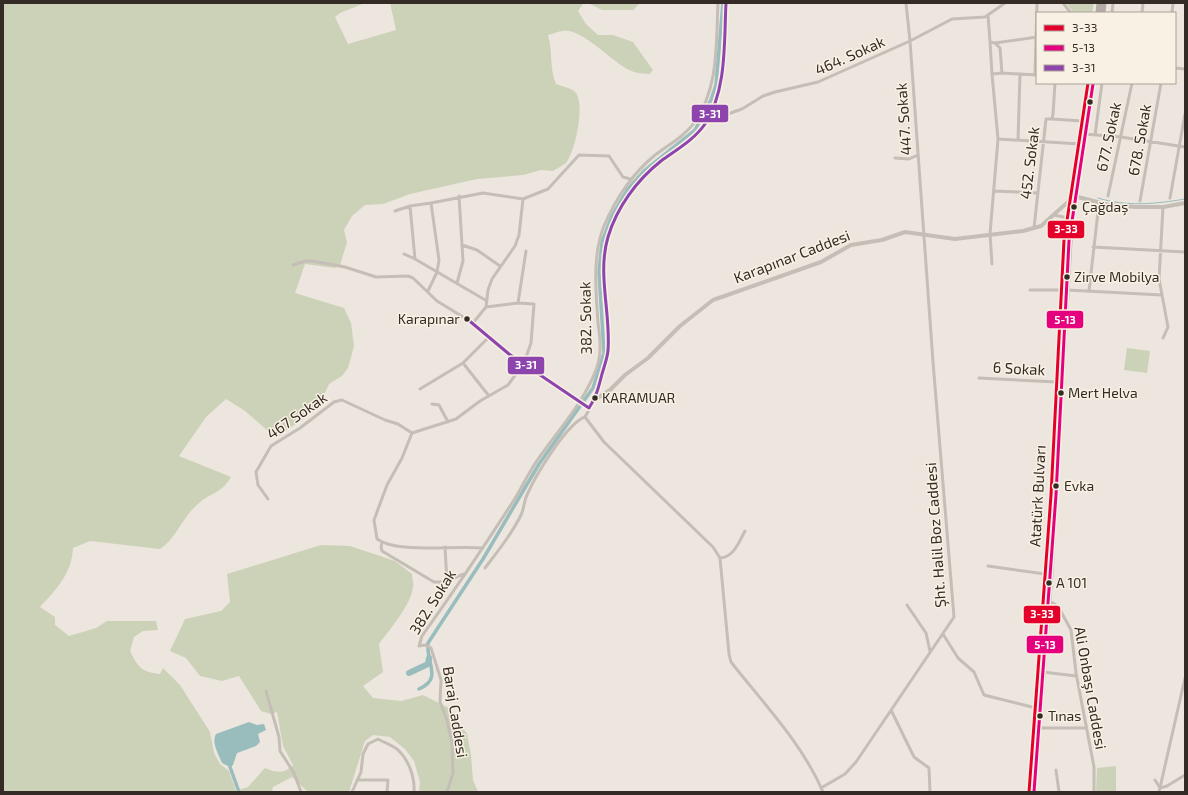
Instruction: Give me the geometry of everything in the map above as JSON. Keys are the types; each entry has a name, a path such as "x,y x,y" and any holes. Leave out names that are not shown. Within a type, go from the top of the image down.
{"main road":[{"path":"1082,134 1082,121 1088,84"},
{"path":"1082,134 1092,84"},
{"name":"Atatürk Bulvarı","path":"1034,792 1043,672 1069,218 1082,134"},
{"name":"Atatürk Bulvarı","path":"1029,792 1046,601 1045,574 1057,382 1065,290"}],"street":[{"name":"382. Sokak","path":"419,646 422,636 483,548 516,498 535,464 579,401 597,367 601,349 596,288 596,261 604,226 630,179 654,156 684,134 694,124 701,113 712,80 718,3"},
{"path":"726,3 720,82 708,115 700,130 653,167 639,181 624,202 609,236 605,252 604,287 608,353 596,399 587,406 585,417 604,442 693,526 713,547 720,558 728,654 731,662 783,727 822,790"},
{"name":"447. Sokak","path":"906,3 924,234"},
{"path":"992,264 990,234 998,139 988,15 1004,3"},
{"path":"1063,3 1070,12"},
{"name":"464. Sokak","path":"701,113 708,115 725,115 742,109 763,96 818,82 910,41 952,19 988,15"},
{"path":"990,42 995,43 1036,37 1036,75 1002,73 992,74"},
{"path":"995,43 1000,48 1002,73"},
{"path":"1018,140 1020,74"},
{"name":"452. Sokak","path":"1034,228 1046,119 1052,119 1055,84"},
{"path":"1095,135 1102,84"},
{"name":"677. Sokak","path":"1108,196 1132,84"},
{"name":"678. Sokak","path":"1140,201 1161,84"},
{"path":"1170,198 1185,114"},
{"path":"1052,119 1082,121"},
{"path":"1082,134 1121,137 1185,147"},
{"path":"998,139 1080,144"},
{"path":"394,211 410,206 459,196 484,193 523,199 548,189 579,155 609,156 623,177 630,179"},
{"path":"895,158 909,159 918,155"},
{"path":"994,191 1037,193"},
{"path":"457,282 463,261 459,196"},
{"path":"1071,200 1078,198 1099,203 1123,206 1163,207 1185,203"},
{"path":"473,323 486,307 490,284 500,266 515,246 519,235 523,199"},
{"name":"Karapınar Caddesi","path":"596,399 610,390 625,375 648,358 680,326 713,300 815,264 851,245 882,240 905,232 955,239 1034,228 1041,226 1071,200"},
{"path":"428,291 438,272 439,251 430,203"},
{"path":"1089,291 1099,203"},
{"path":"410,206 415,260"},
{"path":"1163,207 1160,279 1168,327 1163,338"},
{"path":"1054,215 1069,218"},
{"name":"Şht. Halil Boz Caddesi","path":"822,790 845,774 856,762 954,617 924,234"},
{"path":"462,245 477,250 500,266"},
{"path":"1093,247 1160,252 1185,252"},
{"path":"518,303 526,251"},
{"path":"404,254 457,282 487,302"},
{"path":"293,265 306,261 312,261 346,267 376,277 408,276 413,278 437,300 473,323 509,354 587,406"},
{"path":"1030,290 1065,290 1162,295"},
{"path":"483,548 418,548 382,542 377,539 374,520 387,485 402,458 412,433 456,419 508,385 524,363 530,343 534,304 518,303 486,307"},
{"path":"420,389 463,363 489,336"},
{"path":"463,363 489,396"},
{"name":"6 Sokak","path":"979,378 1057,382"},
{"name":"467 Sokak","path":"268,499 258,485 256,472 271,446 300,428 334,402 342,400 385,420 398,424 412,433"},
{"path":"432,404 438,404 441,407 448,422"},
{"path":"485,568 504,543 522,513 528,493 541,468 569,430 578,420 585,417"},
{"path":"720,558 728,557 732,553 745,531"},
{"path":"382,542 382,551 434,582 447,582 464,574"},
{"path":"445,547 447,582"},
{"path":"988,566 1045,574"},
{"name":"Ali Onbaşı Caddesi","path":"1046,601 1053,603 1059,608 1071,630 1076,676 1094,767 1094,792"},
{"path":"907,605 926,633 930,651"},
{"path":"942,634 958,658 974,672 984,695 1036,708"},
{"name":"Baraj Caddesi","path":"419,646 425,645 430,648 441,680 440,702 448,720 452,743 453,773 447,792"},
{"path":"1043,672 1076,676"},
{"path":"1160,790 1185,678"},
{"path":"266,692 279,737 280,751 294,773 301,792"},
{"path":"891,710 914,757 929,768 930,792"},
{"path":"1039,728 1086,728"},
{"path":"352,792 361,772 363,754 368,744 378,739 398,750 409,765 414,784 414,792"},
{"path":"1056,770 1059,792"},
{"path":"1160,790 1185,775"},
{"path":"357,780 388,780 387,792"},
{"path":"1155,780 1160,790"}],"green space":[{"path":"3,3 365,3 340,13 335,17 348,44 396,30 390,3 588,3 583,4 578,11 586,24 598,35 613,35 633,42 653,70 650,74 629,70 588,40 571,31 561,31 548,35 552,72 556,84 571,89 575,92 580,106 576,139 566,163 553,171 541,170 523,175 477,179 410,194 383,204 365,205 352,216 344,230 347,242 340,265 335,268 305,264 295,293 344,308 351,323 354,346 348,368 342,376 329,384 318,408 276,438 245,411 226,399 206,417 179,456 231,477 227,483 220,490 203,500 192,509 171,539 160,549 90,541 73,548 70,565 66,573 52,594 40,607 55,617 55,625 69,636 96,628 107,621 156,621 158,630 143,631 134,637 130,651 135,661 141,668 148,672 160,674 163,668 180,685 210,732 214,753 220,764 229,771 236,791 248,787 265,768 280,772 290,768 293,765 283,746 277,712 271,714 261,711 239,676 222,681 200,676 186,658 170,651 185,619 221,611 230,602 227,574 321,545 350,546 395,561 412,574 413,585 411,594 399,617 379,644 383,672 363,686 373,698 401,701 423,695 449,708 467,734 471,755 473,780 478,792 419,792 420,782 414,761 405,749 390,737 373,735 365,741 349,792 308,792 292,777 273,787 272,792 3,792"},
{"path":"588,3 640,3 633,10 602,10"},
{"path":"1066,3 1094,3 1092,12 1073,12"},
{"path":"1127,348 1150,351 1147,373 1124,370"},
{"path":"1116,766 1116,792 1096,792 1097,768"}],"water":[{"path":"249,722 257,725 264,724 266,730 258,734 260,742 256,746 237,753 233,765 230,767 222,763 217,753 214,741 216,734"}],"waterway":[{"path":"419,689 426,685 432,675 428,643 483,559 539,464 593,388 604,353 599,272 602,242 612,216 628,189 645,170 695,130 711,100 716,85 723,3"},
{"path":"1098,198 1130,204 1185,199"},
{"path":"409,673 428,664 429,658"},
{"path":"230,767 239,792"}],"transit line":[{"name":"3-31","path":"589,408 597,392 608,351 608,322 604,279 605,251 608,237 622,205 636,185 652,168 696,135 701,130 712,111 721,81 726,3"},
{"name":"3-33","path":"1029,792 1051,495 1064,240 1088,84"},
{"name":"5-13","path":"1034,792 1056,495 1069,241 1093,84"},
{"name":"3-31","path":"466,318 509,354 589,408"}],"place":[{"name":"Çağdaş","path":"1074,207"},
{"name":"Zirve Mobilya","path":"1067,277"},
{"name":"Karapınar","path":"467,319"},
{"name":"Mert Helva","path":"1061,393"},
{"name":"KARAMUAR","path":"595,398"},
{"name":"Evka","path":"1056,486"},
{"name":"A 101","path":"1049,583"},
{"name":"Tınas","path":"1040,716"}]}
